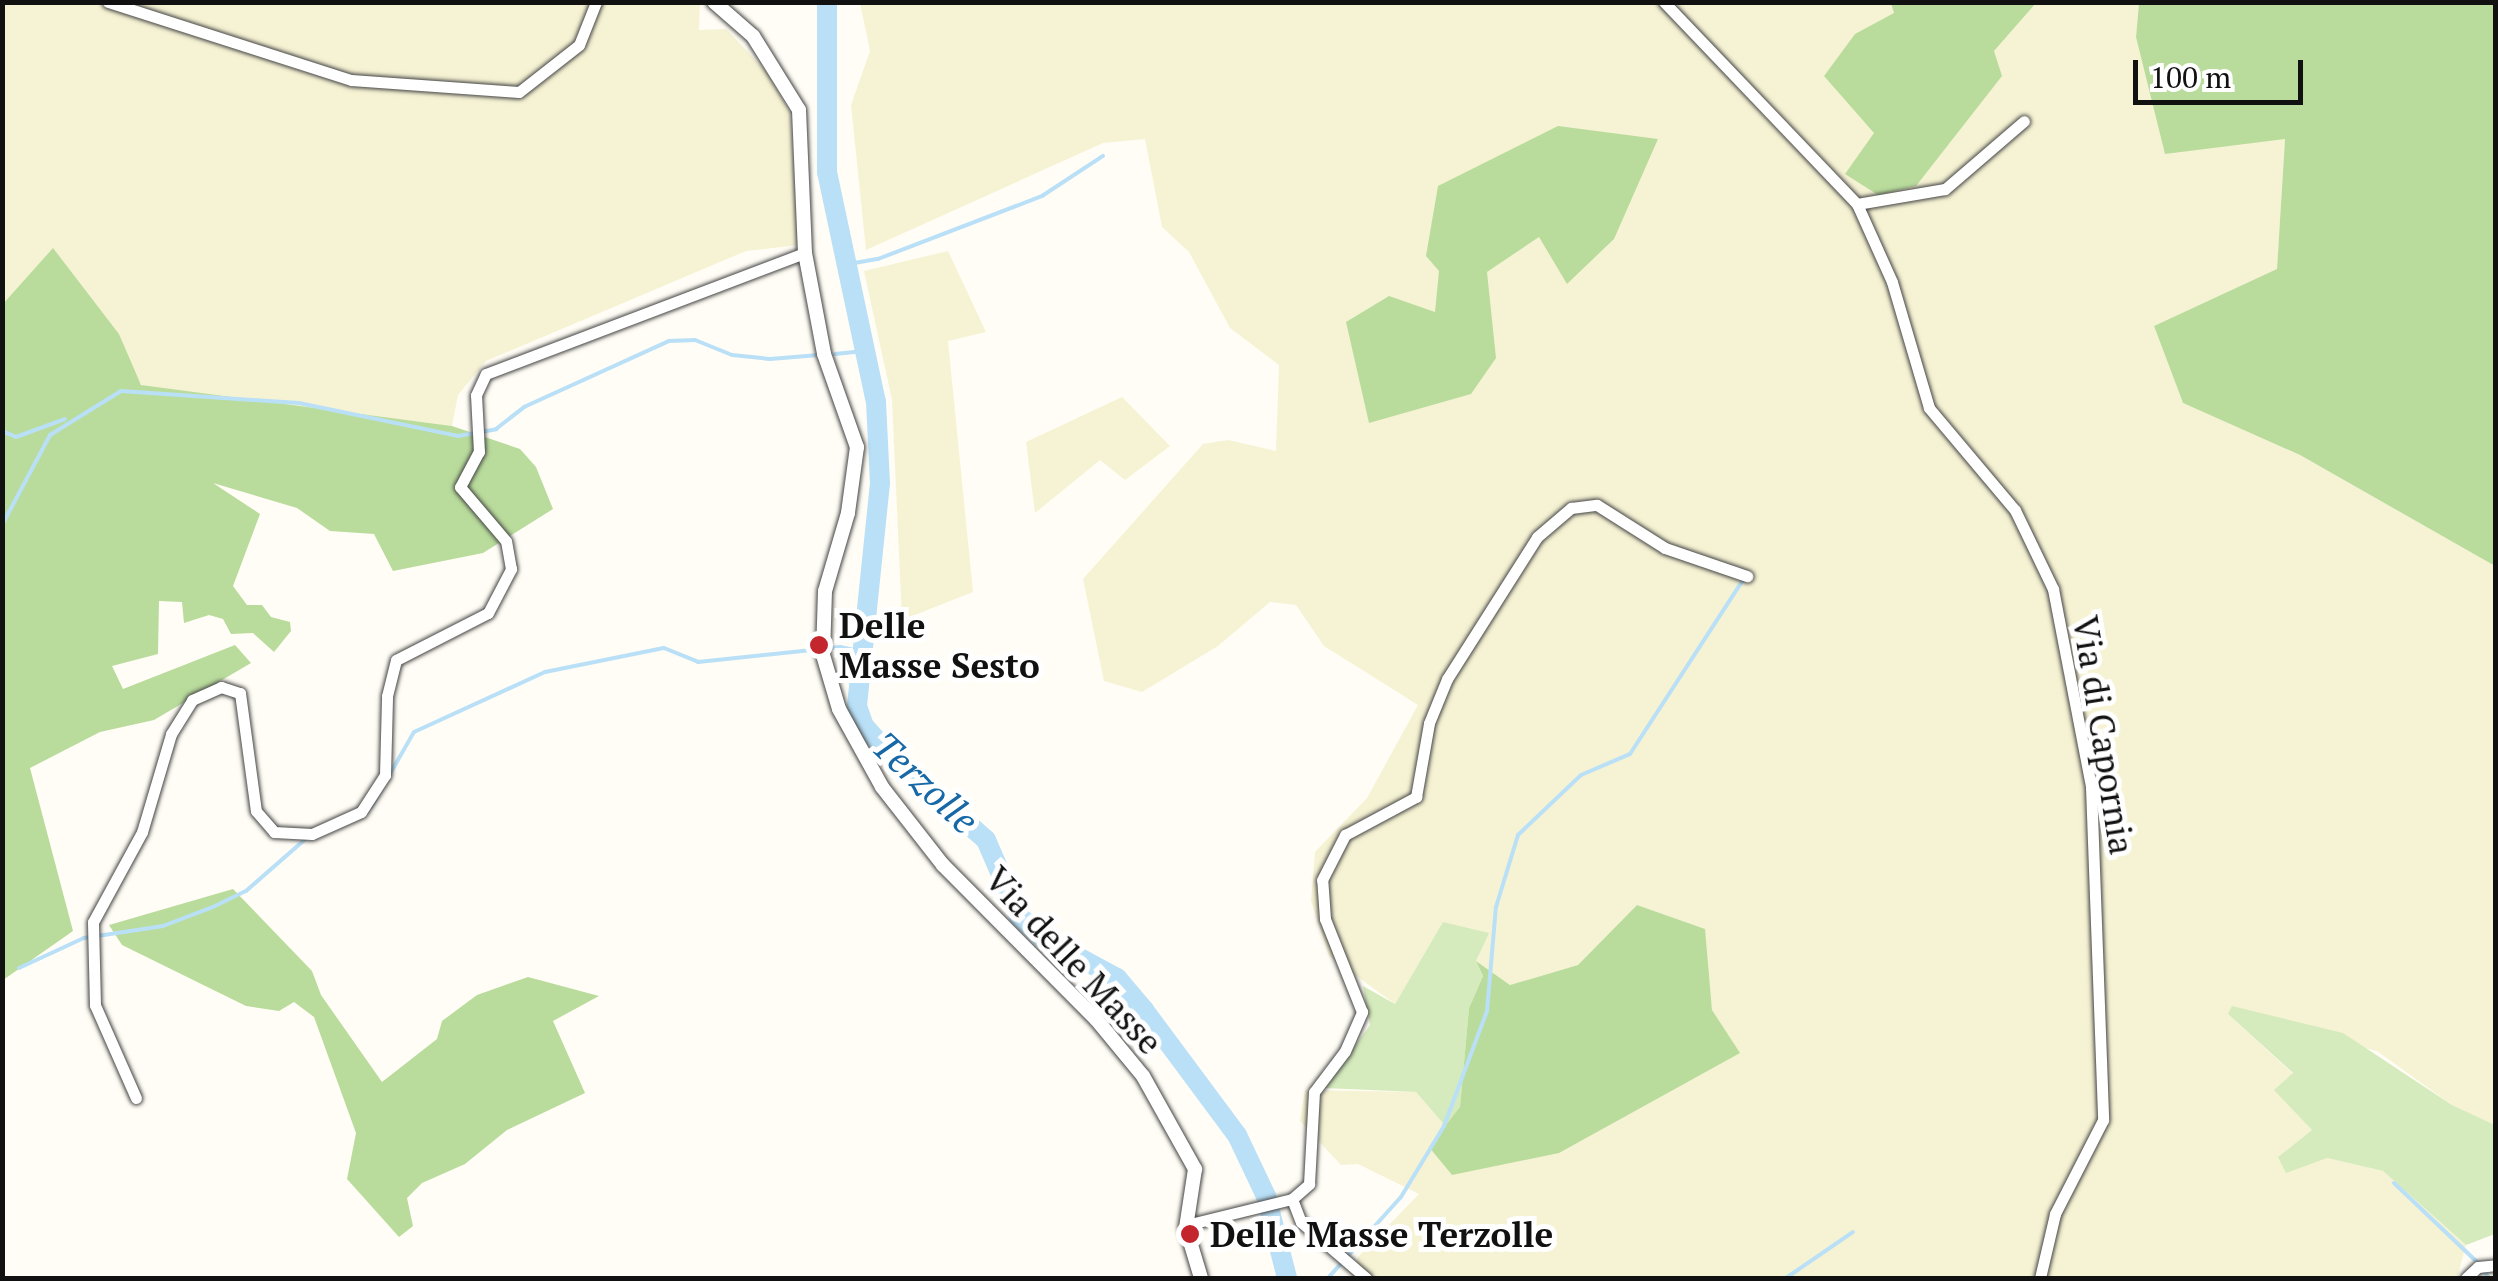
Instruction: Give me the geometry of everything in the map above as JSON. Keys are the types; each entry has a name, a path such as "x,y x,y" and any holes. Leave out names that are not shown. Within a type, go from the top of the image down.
{"street":[{"path":"108,2 351,80 518,92 579,45 596,2"},
{"name":"Via delle Masse","path":"714,2 754,36 798,110 805,253 824,354 857,447 851,499 825,591 823,655 840,709 882,787 943,865 1096,1018 1143,1076 1195,1169 1186,1224 1201,1278"},
{"name":"Via di Capornia","path":"1664,2 1856,204 1874,234 1930,408 2015,510 2052,589 2091,787 2103,1120 2055,1214 2040,1278"},
{"path":"1856,204 1945,189 2024,120"},
{"path":"136,1098 95,1004 93,922 142,832 176,720 204,692 229,686 240,693 256,811 274,832 312,834 361,812 385,775 386,696 396,660 488,614 511,569 506,542 460,486 480,447 478,388 500,364 805,253"},
{"path":"1186,1224 1290,1200 1312,1176 1314,1092 1345,1051 1362,1012 1325,919 1326,870 1345,836 1416,797 1429,723 1446,680 1537,537 1571,508 1597,505 1666,548 1747,576"},
{"path":"1290,1200 1301,1222 1366,1278"},
{"path":"2466,1278 2486,1266"}],"shaded area":[{"path":"2,3 700,3 699,30 726,29 767,72 790,113 799,245 746,251 486,361 458,395 452,426 146,387 134,380 119,334 53,249 3,305"},
{"path":"860,3 2139,3 2136,37 2285,138 2277,270 2154,326 2183,403 2300,455 2495,566 2495,1125 2452,1105 2377,1051 2228,1014 2293,1074 2275,1090 2312,1130 2278,1157 2327,1158 2383,1171 2466,1245 2457,1278 1351,1278 1358,1257 1419,1194 1358,1164 1341,1165 1300,1121 1305,1090 1416,1092 1447,1128 1430,1147 1712,1010 1704,929 1637,905 1578,965 1510,985 1476,961 1488,933 1430,945 1395,1004 1329,956 1311,901 1315,852 1367,798 1418,705 1324,646 1296,605 1270,602 1218,646 1142,692 1104,681 1083,579 1203,444 1228,440 1276,451 1279,365 1230,328 1189,252 1162,227 1145,139 1103,143 866,250 851,105 870,51"},
{"path":"948,251 986,332 948,341 973,592 902,620 892,400 864,271"},
{"path":"1122,397 1170,446 1125,480 1100,460 1035,513 1026,442"}],"green space":[{"path":"1891,3 2036,3 1994,51 2002,76 1916,186 1878,195 1845,174 1874,133 1824,76 1855,34 1894,13"},
{"path":"2139,3 2495,3 2495,566 2300,455 2183,403 2154,326 2277,269 2285,139 2165,154 2136,37"},
{"path":"1558,126 1658,139 1614,239 1567,284 1539,237 1487,272 1496,358 1471,394 1369,423 1346,322 1389,296 1435,312 1439,271 1426,256 1438,186"},
{"path":"53,248 119,334 141,385 452,426 520,449 536,467 553,509 483,553 393,571 374,534 330,531 297,508 213,483 260,514 233,586 247,605 262,605 271,617 290,622 291,631 274,652 253,633 231,634 223,619 209,615 184,623 182,602 159,601 158,654 112,666 123,689 235,645 251,663 154,720 100,732 30,768 73,931 3,980 2,305"},
{"path":"233,889 312,971 321,995 382,1082 437,1039 442,1021 477,995 528,977 599,996 553,1021 585,1093 507,1130 465,1164 422,1183 407,1198 413,1226 399,1237 347,1179 356,1133 314,1017 294,1002 279,1011 246,1006 122,945 109,925"},
{"path":"1637,905 1705,929 1712,1010 1740,1053 1559,1153 1452,1175 1429,1147 1460,1107 1469,1008 1483,976 1476,961 1510,985 1578,965"},
{"path":"1443,922 1489,933 1476,961 1483,976 1469,1008 1460,1108 1447,1128 1416,1092 1324,1088 1370,1025 1363,986 1395,1004"},
{"path":"2232,1006 2343,1033 2452,1105 2495,1125 2495,1234 2466,1245 2383,1171 2327,1158 2286,1173 2278,1157 2312,1130 2274,1090 2293,1073 2228,1014"}],"waterway":[{"name":"Terzolle","path":"827,2 827,172 876,402 880,483 857,706 864,726 890,755 986,840 1019,916 1043,938 1117,978 1144,1010 1237,1135 1266,1196 1287,1278"},
{"path":"843,265 878,259 1042,196 1103,156"},
{"path":"2,525 50,435 121,391 299,403 458,436 496,429 524,407 669,341 695,340 732,355 770,359 819,355"},
{"path":"835,354 864,351"},
{"path":"2,431 16,437 65,419"},
{"path":"1328,1278 1401,1197 1444,1126 1487,1011 1496,907 1518,835 1581,775 1630,754 1743,580"},
{"path":"371,807 414,732 545,672 664,648 698,662 840,647 864,652"},
{"path":"19,968 84,938 163,926 213,907 246,891 308,837"},
{"path":"2394,1183 2477,1262"},
{"path":"1786,1278 1853,1232"},
{"path":"2483,1270 2489,1278"}],"place":[{"name":"Delle Masse Sesto","path":"819,645"},
{"name":"Delle Masse Terzolle","path":"1190,1234"}]}
